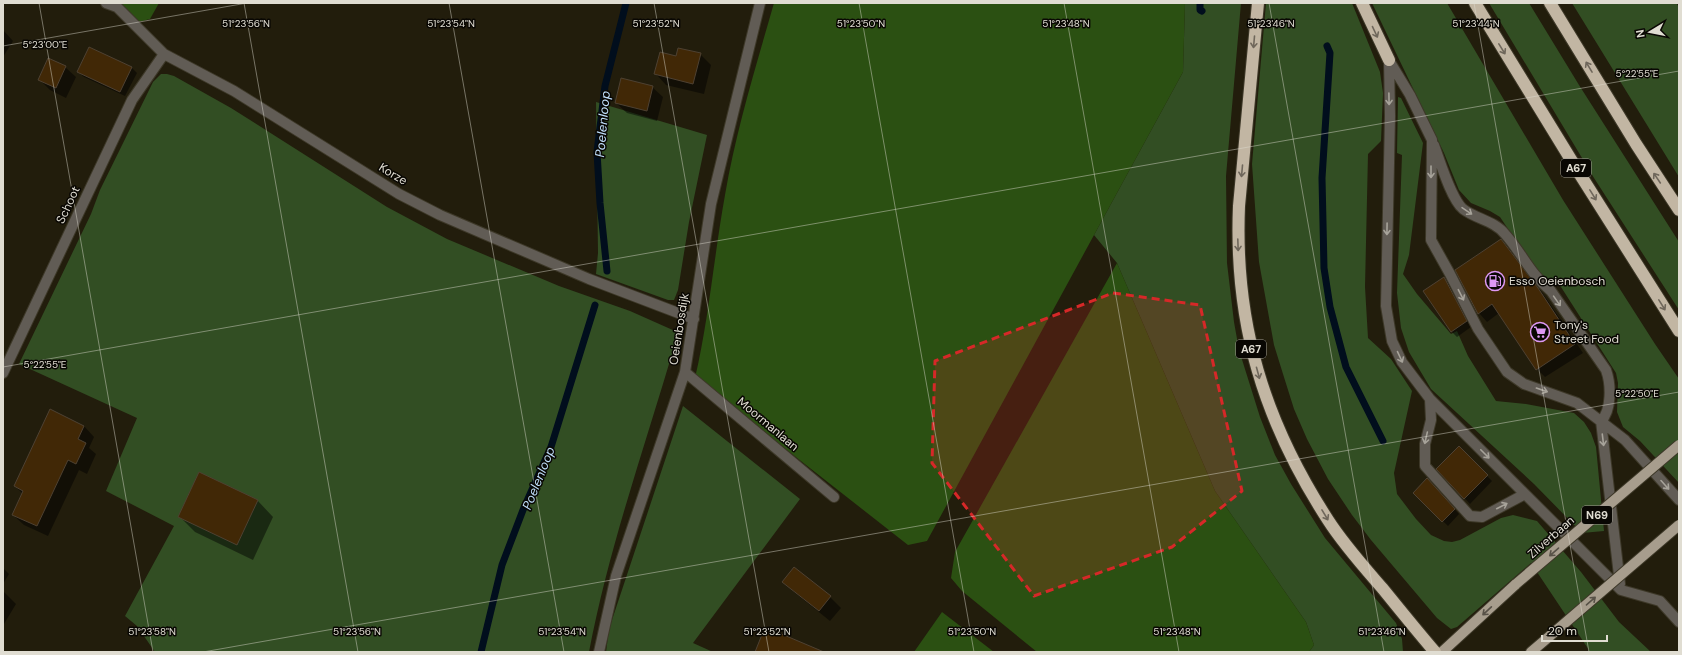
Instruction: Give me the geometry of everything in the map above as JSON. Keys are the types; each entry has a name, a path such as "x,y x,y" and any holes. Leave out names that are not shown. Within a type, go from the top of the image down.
{"highway":[{"name":"A67","path":"1258,3 1239,206 1238,240 1239,272 1243,304 1259,378 1270,410 1292,459 1328,521 1435,652"},
{"path":"1362,3 1389,60"},
{"name":"A67","path":"1475,3 1581,176 1679,331"},
{"path":"1550,3 1636,144 1679,210"}],"main road":[{"name":"Zilverbaan","path":"1442,652 1516,584 1679,445"},
{"path":"1531,652 1679,525"}],"street":[{"name":"Korze","path":"106,3 117,7 164,54 234,90 399,194 440,215 589,279 694,319"},
{"name":"Oeienbosdijk","path":"599,652 616,576 685,372 711,204 760,3"},
{"name":"Schoot","path":"3,373 132,100 164,54"},
{"path":"1389,60 1410,95 1432,140 1453,193 1462,208 1505,232 1539,281 1551,291 1606,370 1609,378 1609,393 1606,416 1601,421"},
{"path":"1389,60 1386,306 1392,341 1402,362 1430,399 1621,590 1660,601 1679,622"},
{"path":"1432,140 1431,240 1478,329 1507,372 1524,384 1577,403 1625,440 1679,500"},
{"name":"Moormanlaan","path":"685,372 834,497"},
{"path":"1430,399 1431,420 1425,444 1426,466 1470,516 1482,517 1525,494"},
{"path":"1601,421 1621,590"}],"highlighted area":[{"path":"1113,293 1200,305 1242,491 1172,547 1034,596 932,463 935,361"}],"green space":[{"path":"103,3 159,3 150,19 137,21"},
{"path":"774,3 1185,3 1183,72 927,541 908,545 695,378 704,333 721,218 735,146"},
{"path":"1185,3 1241,3 1226,176 1227,263 1239,350 1260,417 1275,455 1291,484 1325,538 1396,623 1402,639 1403,652 1309,652 1314,645 1306,622 1215,491 1117,263 1094,235 1183,72"},
{"path":"1266,3 1352,3 1380,72 1383,93 1381,141 1368,154 1365,287 1368,338 1391,359 1412,391 1394,473 1397,494 1416,519 1431,535 1444,541 1452,542 1460,540 1501,518 1513,515 1537,521 1581,572 1619,622 1651,652 1587,652 1589,650 1531,563 1457,627 1451,629 1437,618 1371,540 1328,479 1307,439 1294,409 1274,345 1259,262 1252,164"},
{"path":"1372,3 1447,3 1563,200 1679,379 1679,483 1640,441 1623,427 1617,412 1618,383 1616,373 1561,287 1537,272 1500,217 1471,203 1459,190 1444,153"},
{"path":"1489,3 1529,3 1579,85 1679,242 1679,310 1594,178"},
{"path":"1572,3 1676,3 1679,7 1679,177"},
{"path":"161,74 174,76 231,108 387,207 447,239 559,286 630,311 675,331 675,344 617,535 597,613 589,652 155,652 137,626 125,616 174,526 106,491 137,418 19,364 91,214 100,190 153,82"},
{"path":"1398,97 1401,98 1423,143 1409,255 1403,274 1417,294 1451,334 1457,331 1468,356 1496,401 1526,404 1574,413 1584,422 1591,433 1596,447 1604,531 1582,533 1534,484 1431,389 1409,352 1401,328 1397,293 1402,155 1397,153"},
{"path":"596,102 707,135 689,222 678,290 674,300 668,300 596,274 598,253"},
{"path":"1117,263 1215,491 1306,622 1314,645 1309,652 1037,652 962,591 951,578 955,552"},
{"path":"683,406 800,499 693,643 713,652 606,652 609,629"},
{"path":"942,612 994,652 914,652"}],"building":[{"path":"89,47 132,67 120,92 77,72"},
{"path":"678,48 701,53 693,84 654,74 660,52 676,56"},
{"path":"48,58 66,66 56,88 38,80"},
{"path":"621,78 653,86 647,111 615,103"},
{"path":"1501,239 1538,288 1575,344 1536,370 1492,304 1478,314 1455,270"},
{"path":"1444,277 1467,321 1451,332 1423,291"},
{"path":"50,409 84,426 78,439 86,443 76,464 68,460 37,526 12,515 23,491 14,486"},
{"path":"1459,446 1488,475 1464,499 1436,469"},
{"path":"199,472 258,500 237,545 178,517"},
{"path":"1427,478 1455,509 1442,522 1413,493"},
{"path":"794,567 831,596 819,611 782,582"},
{"path":"765,627 824,652 755,652"}],"waterway":[{"name":"Poelenloop","path":"607,271 600,203 597,152 605,86 626,3"},
{"path":"1200,3 1200,10 1202,11"},
{"path":"1327,46 1330,53 1322,178 1324,268 1330,307 1346,367 1383,441"},
{"name":"Poelenloop","path":"481,652 502,565 523,510 551,447 595,305"}],"place":[{"name":"Esso Oeienbosch","path":"1495,281"},
{"name":"Tony's Street Food","path":"1540,332"}]}
